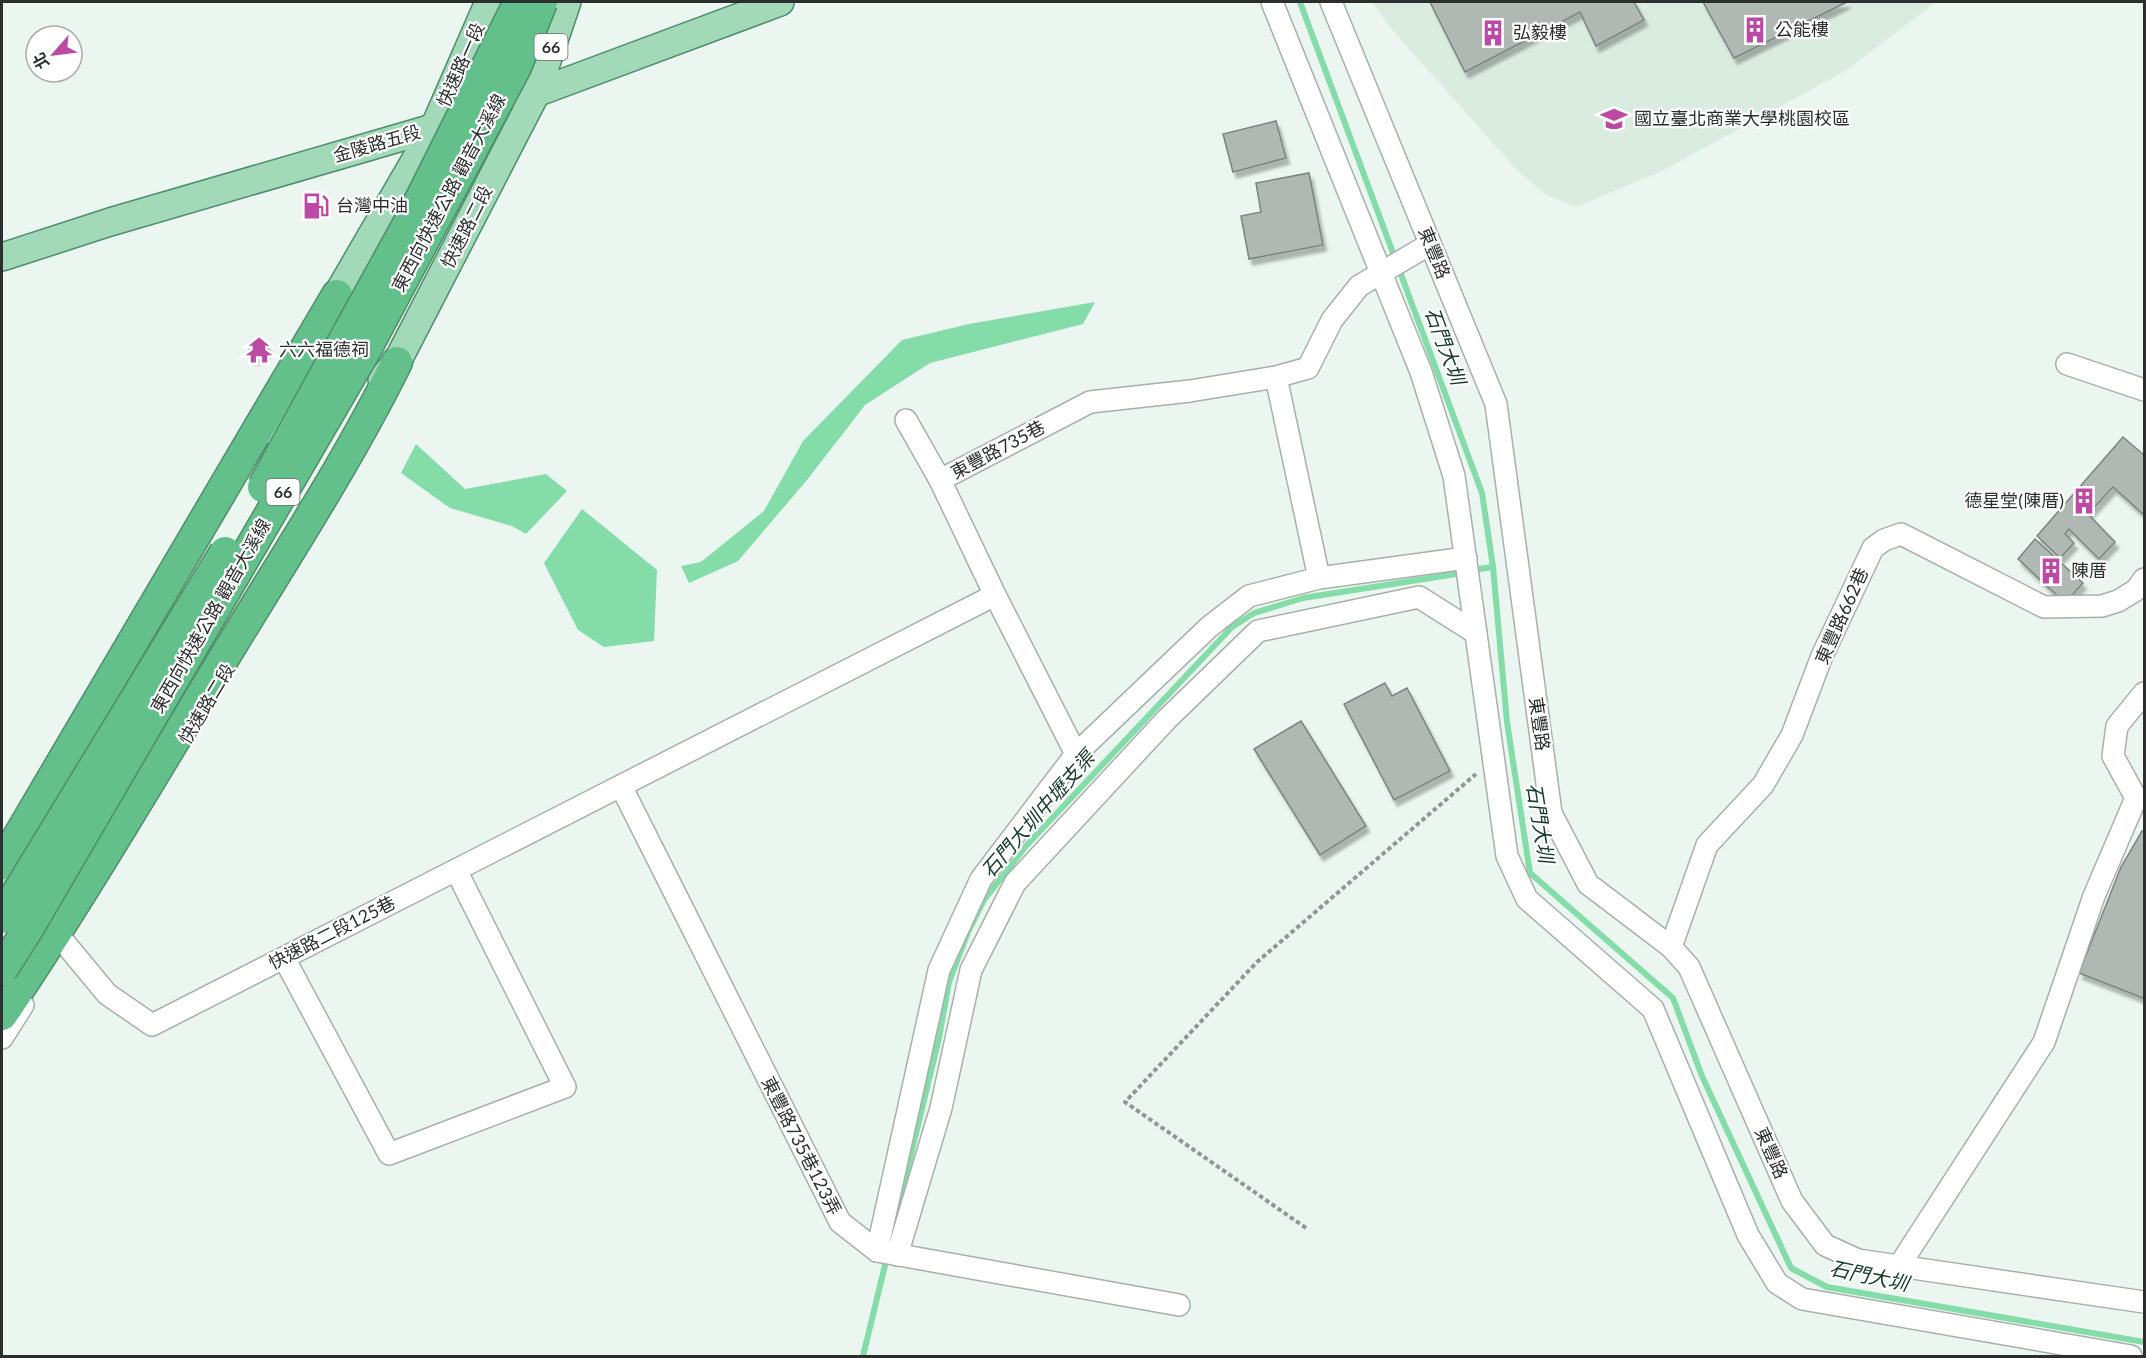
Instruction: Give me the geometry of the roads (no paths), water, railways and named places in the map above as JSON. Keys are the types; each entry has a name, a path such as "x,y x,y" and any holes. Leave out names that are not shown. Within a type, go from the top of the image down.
{"highway":[{"name":"東西向快速公路 觀音大溪線","path":"2,918 250,510 408,224 519,2"},
{"name":"東西向快速公路 觀音大溪線","path":"2,970 28,930 364,353 516,67 542,2"},
{"path":"2,864 337,295"},
{"path":"2,1015 54,938 371,415 397,362"}],"main road":[{"name":"快速路一段","path":"434,128 489,2"},
{"name":"66","path":"536,93 567,2"},
{"name":"金陵路五段","path":"2,257 110,222 434,128 536,93 780,2"},
{"name":"快速路二段","path":"2,1006 366,397 397,362 536,93"},
{"name":"66","path":"2,886 308,374 337,295 434,128"}],"street":[{"path":"1272,2 1392,266 1420,372 1454,476 1507,856 1527,898 1653,1009 1748,1235 1777,1283 1802,1299 2131,1356"},
{"name":"東豐路","path":"1330,2 1496,404 1551,813 1588,884 1671,947 1689,967 1792,1201 1825,1245 1858,1260 2145,1302"},
{"name":"東豐路735巷","path":"1076,754 995,595 940,480 1090,402 1190,391 1276,377 1308,368 1332,320 1359,286 1430,244"},
{"path":"2,849 289,354 337,295"},
{"name":"快速路二段","path":"2,1038 64,942 370,432 397,362"},
{"path":"2067,364 2145,390"},
{"path":"1276,377 1319,578"},
{"path":"906,420 940,480"},
{"name":"東豐路662巷","path":"1671,947 1707,845 1763,785 1792,735 1822,656 1873,548 1884,540 1901,534 2044,606 2102,606 2118,601 2136,590 2145,579"},
{"path":"887,1253 939,970 981,879 1076,754 1209,627 1249,596 1319,578 1466,558"},
{"path":"621,786 995,595"},
{"path":"887,1253 941,1107 971,970 1015,883 1167,719 1258,631 1419,597 1476,633"},
{"path":"1899,1266 2044,1042 2094,896 2136,798 2113,756 2117,726 2145,693"},
{"name":"快速路二段125巷","path":"64,942 107,994 152,1025 621,786"},
{"name":"東豐路735巷123弄","path":"621,786 840,1222 887,1253 1179,1305"},
{"path":"284,958 389,1154 565,1088 456,870"}],"waterway":[{"name":"石門大圳","path":"1300,2 1482,493 1493,567 1507,722 1530,873 1673,998 1702,1076 1791,1268 1827,1287 2144,1342"},
{"name":"石門大圳中壢支渠","path":"1479,569 1493,567"},
{"name":"石門大圳中壢支渠","path":"890,1241 939,1038 949,982 968,932 984,900 1026,846 1232,627 1254,613 1303,598 1456,574"},
{"name":"石門大圳中壢支渠","path":"863,1356 887,1257"}],"place":[{"name":"公能樓","path":"1755,30"},
{"name":"弘毅樓","path":"1493,33"},
{"name":"國立臺北商業大學桃園校區","path":"1614,119"},
{"name":"台灣中油","path":"316,206"},
{"name":"六六福德祠","path":"259,350"},
{"name":"德星堂(陳厝)","path":"2084,501"},
{"name":"陳厝","path":"2051,571"}]}
